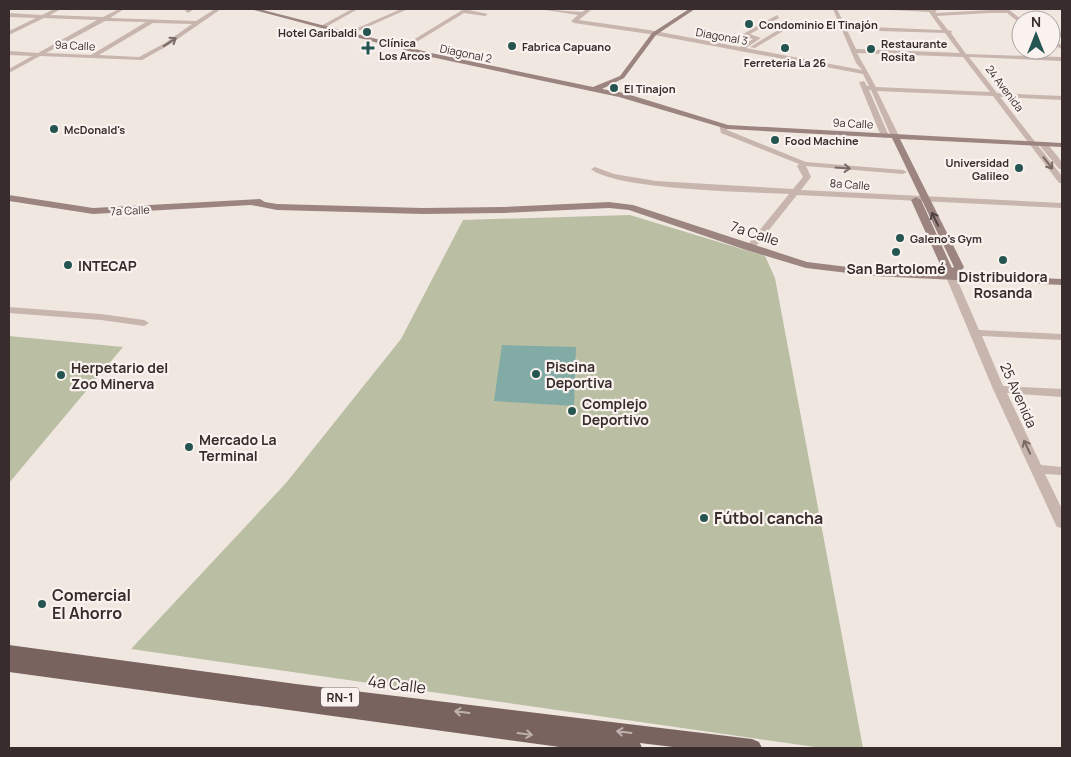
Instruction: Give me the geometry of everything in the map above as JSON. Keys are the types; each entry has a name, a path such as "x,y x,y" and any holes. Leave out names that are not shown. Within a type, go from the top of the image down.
{"main road":[{"name":"Diagonal 2","path":"253,9 403,48 480,66 596,89 646,102"},
{"path":"596,89 622,77 656,33 692,9"},
{"name":"9a Calle","path":"646,102 722,126 1062,145"},
{"name":"25 Avenida","path":"890,136 903,172 920,198"},
{"name":"25 Avenida","path":"890,136 920,198 958,267 951,278"},
{"name":"7a Calle","path":"9,198 69,209 93,211 253,203 277,207 441,210 533,209 592,204 623,206 785,259 835,269 951,278 1062,282"},
{"name":"4a Calle","path":"9,653 672,743 752,748"},
{"name":"RN-1","path":"9,664 632,748"}],"street":[{"path":"9,33 58,9"},
{"path":"9,71 122,9"},
{"path":"9,15 198,23 218,9"},
{"path":"322,27 355,9"},
{"path":"347,34 405,9"},
{"path":"542,9 582,14 590,9"},
{"name":"25 Avenida","path":"835,9 855,51 865,88 890,136"},
{"path":"875,9 934,12 1007,10"},
{"path":"403,48 465,10 485,14"},
{"name":"24 Avenida","path":"934,12 1000,95 1062,181"},
{"name":"Diagonal 3","path":"582,14 575,21 750,49 860,70"},
{"path":"742,48 758,38 745,35 777,17"},
{"path":"92,57 151,21"},
{"name":"9a Calle","path":"9,53 140,59 198,23"},
{"path":"750,49 793,23"},
{"path":"845,28 950,32"},
{"name":"Diagonal 3","path":"656,33 860,70"},
{"path":"855,51 1062,59"},
{"name":"25 Avenida","path":"860,70 873,88 890,136"},
{"path":"865,88 1062,98"},
{"name":"24 Avenida","path":"1000,95 1062,167"},
{"name":"8a Calle","path":"722,126 724,131 805,164 903,172"},
{"path":"750,248 808,175 800,166 805,164"},
{"name":"8a Calle","path":"595,169 612,176 656,183 707,184 1062,206"},
{"name":"8a Calle","path":"920,198 1062,201"},
{"name":"25 Avenida","path":"951,278 999,389 1062,523"},
{"path":"9,310 101,317 144,323"},
{"path":"976,333 1062,337"},
{"path":"999,389 1062,393"},
{"path":"1037,469 1062,471"}],"green space":[{"name":"Complejo Deportivo","path":"630,215 765,256 775,278 863,748 822,748 131,649 286,483 401,339 463,220"},
{"path":"9,336 123,347 9,483"}],"water":[{"name":"Piscina Deportiva","path":"502,345 576,347 574,406 494,401"}],"place":[{"name":"Condominio El Tinajón","path":"749,24"},
{"name":"Hotel Garibaldi","path":"367,32"},
{"name":"Fabrica Capuano","path":"512,46"},
{"name":"Clínica Los Arcos","path":"368,48"},
{"name":"Ferreteria La 26","path":"785,48"},
{"name":"Restaurante Rosita","path":"871,49"},
{"name":"El Tinajon","path":"614,88"},
{"name":"McDonald's","path":"54,129"},
{"name":"Food Machine","path":"775,140"},
{"name":"Universidad Galileo","path":"1019,168"},
{"name":"Galeno's Gym","path":"900,238"},
{"name":"San Bartolomé","path":"896,252"},
{"name":"Distribuidora Rosanda","path":"1003,260"},
{"name":"INTECAP","path":"68,265"},
{"name":"Piscina Deportiva","path":"536,374"},
{"name":"Herpetario del Zoo Minerva","path":"61,375"},
{"name":"Complejo Deportivo","path":"572,411"},
{"name":"Mercado La Terminal","path":"189,447"},
{"name":"Fútbol cancha","path":"704,518"},
{"name":"Comercial El Ahorro","path":"42,604"}]}
